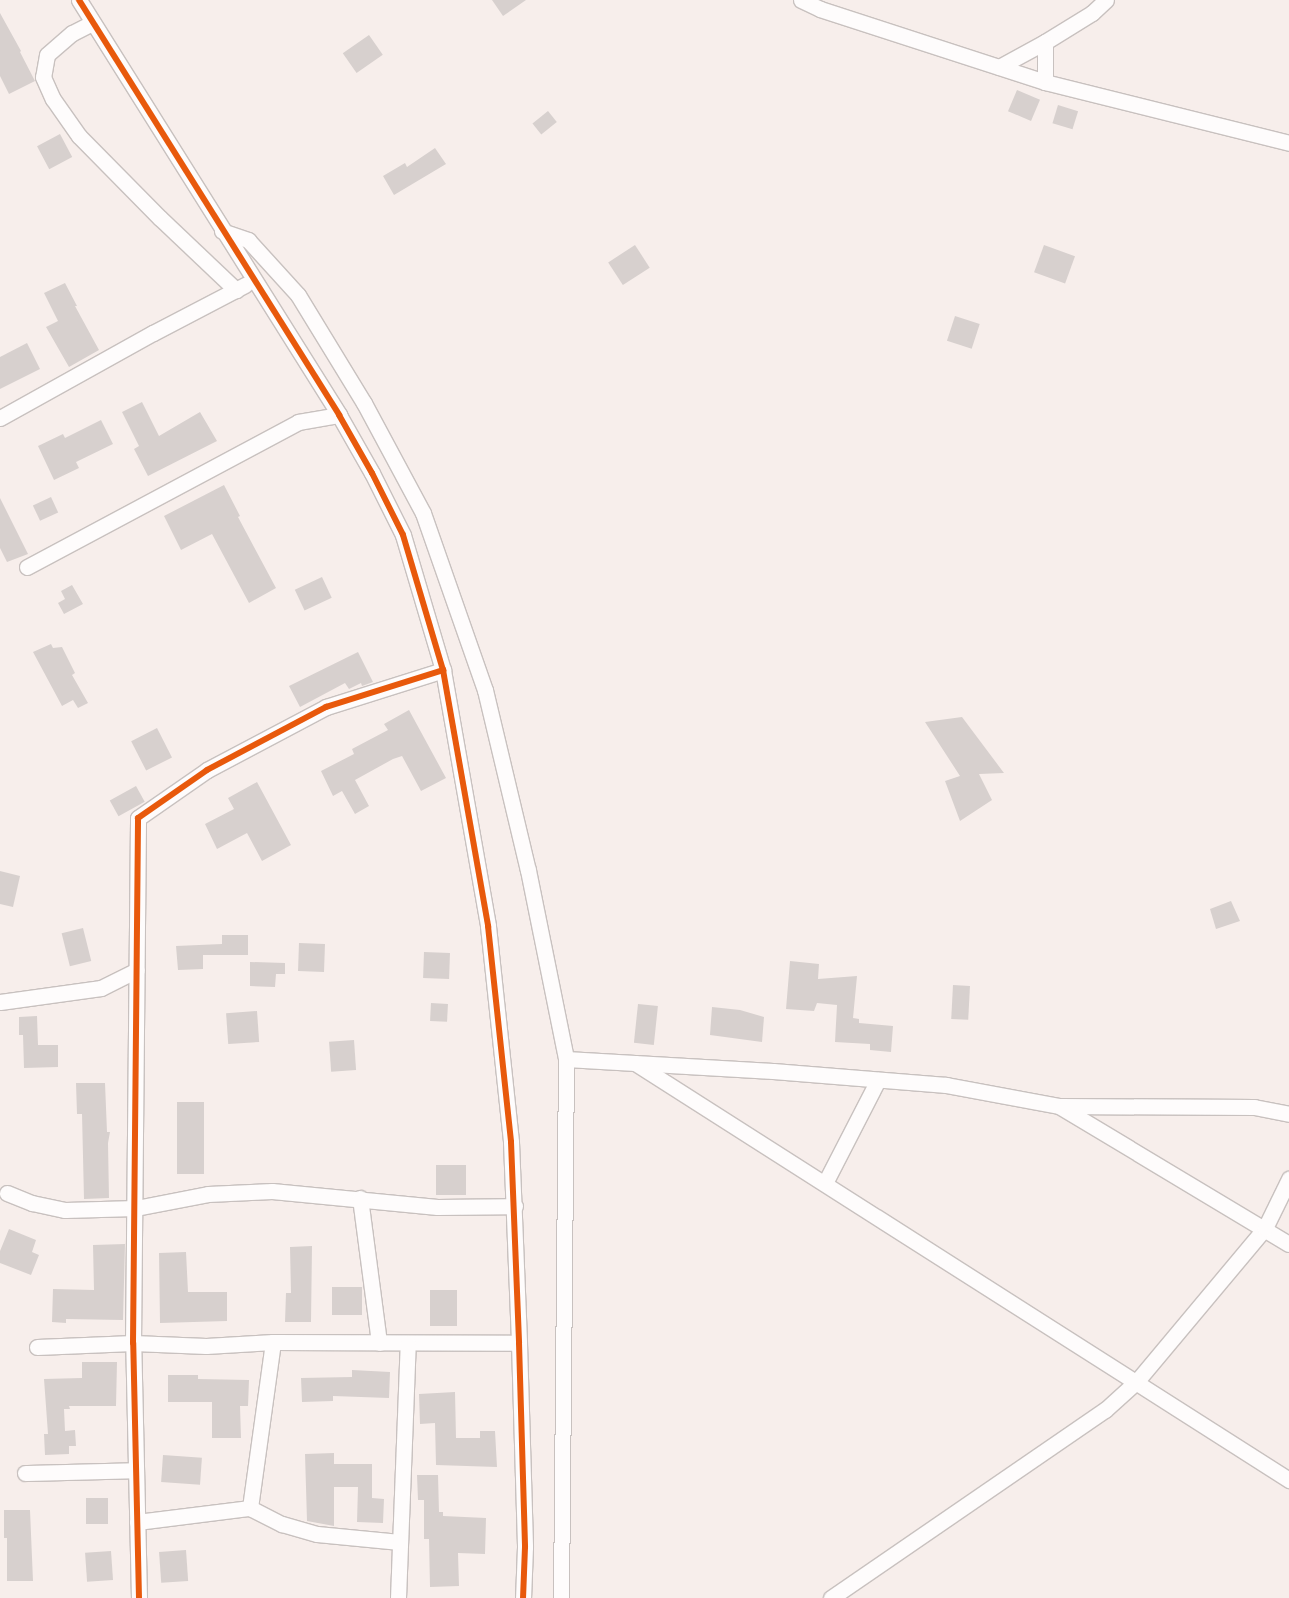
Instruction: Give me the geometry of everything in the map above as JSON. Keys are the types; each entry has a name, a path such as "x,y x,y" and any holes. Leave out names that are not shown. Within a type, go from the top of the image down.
{"street":[{"path":"79,0 339,415 372,472 403,535 443,670 488,926 511,1142 515,1206 525,1547 523,1598"},
{"path":"801,0 820,9 1045,82 1289,143"},
{"path":"1000,67 1092,13 1106,0"},
{"path":"92,23 72,33 47,55 43,77 53,99 79,136 236,290"},
{"path":"1045,42 1045,82"},
{"path":"222,230 248,240 298,295 364,403 423,513 485,690 528,870 566,1059 561,1598"},
{"path":"0,418 153,333 254,280"},
{"path":"27,567 298,422 339,415"},
{"path":"139,1598 133,1343 136,1208 138,818 207,770 326,706 443,670"},
{"path":"0,1002 101,988 137,970"},
{"path":"566,1059 946,1085 1060,1106 1254,1107 1289,1114"},
{"path":"635,1063 1137,1381 1289,1480"},
{"path":"825,1183 878,1080"},
{"path":"1060,1106 1289,1244"},
{"path":"831,1598 1105,1410 1137,1381 1265,1228 1289,1179"},
{"path":"7,1193 32,1203 65,1210 136,1208 208,1194 272,1191 360,1198 437,1207 515,1206"},
{"path":"360,1198 379,1343"},
{"path":"37,1347 133,1343 206,1346 273,1342 519,1343"},
{"path":"250,1508 273,1342"},
{"path":"398,1598 408,1343"},
{"path":"25,1473 136,1470"},
{"path":"137,1522 250,1508 282,1524 317,1534 400,1542"}],"building":[{"path":"492,0 526,0 503,16"},
{"path":"0,13 35,81 9,94 0,76"},
{"path":"369,35 383,55 357,73 343,53"},
{"path":"1017,90 1040,100 1031,121 1008,111"},
{"path":"1058,105 1078,111 1073,129 1052,123"},
{"path":"548,111 557,122 541,134 532,124"},
{"path":"60,134 72,157 49,169 37,146"},
{"path":"435,148 446,164 394,195 383,176 405,163 407,167"},
{"path":"635,245 650,268 623,285 608,262"},
{"path":"1044,245 1075,256 1065,284 1034,272"},
{"path":"65,283 99,350 69,367 46,327 58,321 44,293"},
{"path":"955,316 980,324 972,349 947,341"},
{"path":"27,343 40,369 0,389 0,357"},
{"path":"142,402 159,436 200,412 217,441 148,476 134,449 139,446 122,412"},
{"path":"101,420 113,444 76,462 79,468 54,480 38,446 63,434 65,438"},
{"path":"224,485 240,516 238,517 276,588 249,603 212,534 181,550 164,516"},
{"path":"51,497 58,512 40,521 33,505"},
{"path":"0,498 28,554 7,562 0,548"},
{"path":"322,577 332,598 305,611 295,590"},
{"path":"72,585 83,604 64,614 58,603 65,599 61,591"},
{"path":"51,644 53,648 62,647 75,673 72,675 88,703 78,708 73,700 62,706 33,652"},
{"path":"358,652 373,682 362,686 361,683 349,689 345,683 300,707 289,686"},
{"path":"409,710 446,778 421,791 402,756 393,759 355,780 369,806 355,814 342,791 333,796 321,771 354,754 352,749 388,730 384,724"},
{"path":"962,717 1004,773 979,774 992,800 960,821 945,781 960,776 925,722"},
{"path":"157,728 172,757 146,771 131,741"},
{"path":"257,782 291,845 262,861 247,833 217,849 205,824 234,809 228,798"},
{"path":"136,786 145,802 118,816 110,801"},
{"path":"0,871 20,876 13,907 0,904"},
{"path":"1231,901 1240,921 1216,929 1210,909"},
{"path":"83,928 91,961 70,966 62,933"},
{"path":"222,935 248,935 248,955 203,955 203,969 178,970 176,946 222,944"},
{"path":"299,943 325,944 324,972 298,971"},
{"path":"424,952 450,953 449,979 423,978"},
{"path":"790,961 819,964 818,979 857,976 853,1018 859,1019 859,1023 893,1026 891,1052 870,1050 870,1044 835,1042 837,1005 817,1003 814,1011 786,1009"},
{"path":"250,962 285,963 285,974 276,974 275,987 250,986"},
{"path":"953,985 970,986 968,1020 951,1019"},
{"path":"431,1003 448,1004 447,1022 430,1021"},
{"path":"638,1004 658,1006 654,1045 634,1043"},
{"path":"712,1007 740,1010 764,1017 762,1042 710,1035"},
{"path":"257,1011 259,1042 228,1044 226,1013"},
{"path":"37,1016 38,1045 58,1045 58,1067 24,1068 23,1035 19,1035 19,1017"},
{"path":"354,1040 356,1070 331,1072 329,1042"},
{"path":"76,1083 105,1083 107,1132 110,1132 108,1143 109,1198 84,1199 82,1114 77,1114"},
{"path":"177,1102 204,1102 204,1174 177,1174"},
{"path":"436,1165 466,1165 466,1195 436,1195"},
{"path":"9,1229 36,1240 32,1252 39,1255 31,1275 0,1263 0,1251"},
{"path":"125,1244 123,1320 66,1319 66,1323 52,1322 53,1289 94,1290 93,1245"},
{"path":"312,1246 311,1322 285,1322 286,1293 291,1293 290,1247"},
{"path":"186,1252 188,1292 227,1292 227,1321 160,1323 159,1253"},
{"path":"332,1287 362,1287 362,1315 332,1315"},
{"path":"430,1290 457,1290 457,1326 430,1326"},
{"path":"82,1362 117,1362 116,1406 69,1406 70,1409 64,1409 65,1431 75,1430 76,1446 69,1446 69,1454 45,1455 44,1434 48,1434 44,1379 82,1378"},
{"path":"352,1370 390,1372 389,1398 333,1396 333,1401 302,1402 301,1378 352,1377"},
{"path":"168,1375 198,1375 198,1379 249,1380 248,1406 240,1406 241,1438 212,1438 212,1402 168,1402"},
{"path":"455,1392 456,1438 480,1438 480,1431 495,1431 497,1467 436,1465 435,1423 420,1424 419,1394"},
{"path":"334,1453 334,1464 372,1464 372,1498 384,1499 383,1523 357,1522 358,1487 334,1487 334,1526 307,1521 305,1454"},
{"path":"163,1455 202,1458 200,1485 161,1482"},
{"path":"417,1475 438,1475 439,1512 443,1512 443,1516 486,1518 485,1554 458,1553 459,1586 430,1587 429,1539 424,1539 424,1500 418,1500"},
{"path":"86,1498 108,1498 108,1524 86,1524"},
{"path":"4,1510 30,1510 33,1581 7,1581 7,1538 4,1538"},
{"path":"186,1550 188,1581 161,1583 159,1552"},
{"path":"111,1551 113,1580 87,1582 85,1553"}],"cycle path":[{"path":"79,0 339,415 372,473 403,535 443,670 488,926 511,1142 525,1547 523,1598"},
{"path":"139,1598 133,1343 138,818 207,770 326,707 443,670"}]}
